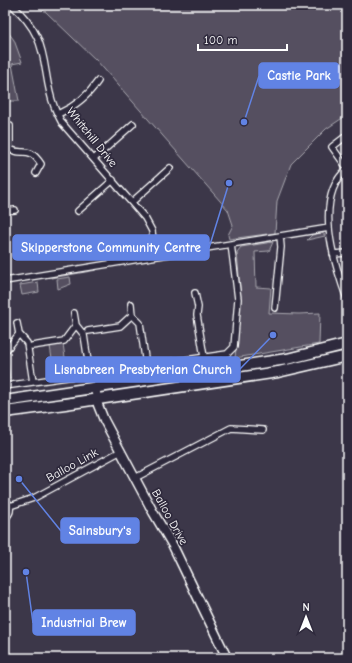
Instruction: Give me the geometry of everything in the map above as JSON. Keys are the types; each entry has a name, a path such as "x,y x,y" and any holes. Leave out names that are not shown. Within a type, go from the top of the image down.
{"highway":[{"path":"5,412 96,393 287,359 347,344"},
{"path":"5,401 96,393 278,372 347,356"}],"street":[{"name":"Whitehill Drive","path":"12,5 27,20 37,37 44,60 51,97 62,123 146,218 150,226 155,256"},
{"path":"58,114 74,105 92,90 98,81"},
{"path":"94,159 133,124"},
{"path":"5,126 10,126 10,148 14,151 31,153 36,156 41,164 36,173"},
{"path":"347,137 332,147 347,169 339,176 332,191 329,214 329,228 333,254 347,299"},
{"path":"132,202 170,168"},
{"path":"78,211 113,180"},
{"path":"5,212 15,210"},
{"path":"5,281 329,228"},
{"path":"275,308 281,247 280,236"},
{"path":"5,386 228,354 234,347 238,299 231,244"},
{"path":"333,254 347,253"},
{"path":"195,293 204,357"},
{"path":"130,304 132,315 140,322 146,365"},
{"path":"74,313 76,326 84,335 90,374"},
{"path":"88,332 120,326 132,315"},
{"path":"17,323 19,334 27,343 33,382"},
{"path":"32,346 64,341 76,326"},
{"path":"5,350 19,334"},
{"name":"Balloo Drive","path":"96,393 104,420 174,546 227,658"},
{"path":"135,478 231,428 263,430"},
{"name":"Balloo Link","path":"10,506 34,498 121,451"},
{"path":"5,500 10,506 10,513 5,518"}],"shaded area":[{"path":"35,5 347,5 347,115 326,129 291,164 277,201 275,233 229,239 228,235 233,225 228,210 97,61 46,12"},
{"path":"5,28 14,40 22,62 12,64 19,101 5,101"},
{"path":"321,233 325,236 307,240 312,235"},
{"path":"273,242 269,251 255,252 256,287 271,288 269,313 320,313 319,344 235,358 241,299 237,252 241,247"},
{"path":"97,270 51,278 51,276"},
{"path":"70,277 71,284 58,289 57,279"},
{"path":"38,282 39,292 22,295 20,285"},
{"path":"63,344 67,371 54,372 50,346"},
{"path":"6,352 10,379 5,380 5,353"}],"place":[{"name":"Castle Park","path":"244,122"},
{"name":"Skipperstone Community Centre","path":"229,183"},
{"name":"Lisnabreen Presbyterian Church","path":"273,335"},
{"name":"Sainsbury's","path":"19,479"},
{"name":"Industrial Brew","path":"26,572"}]}
